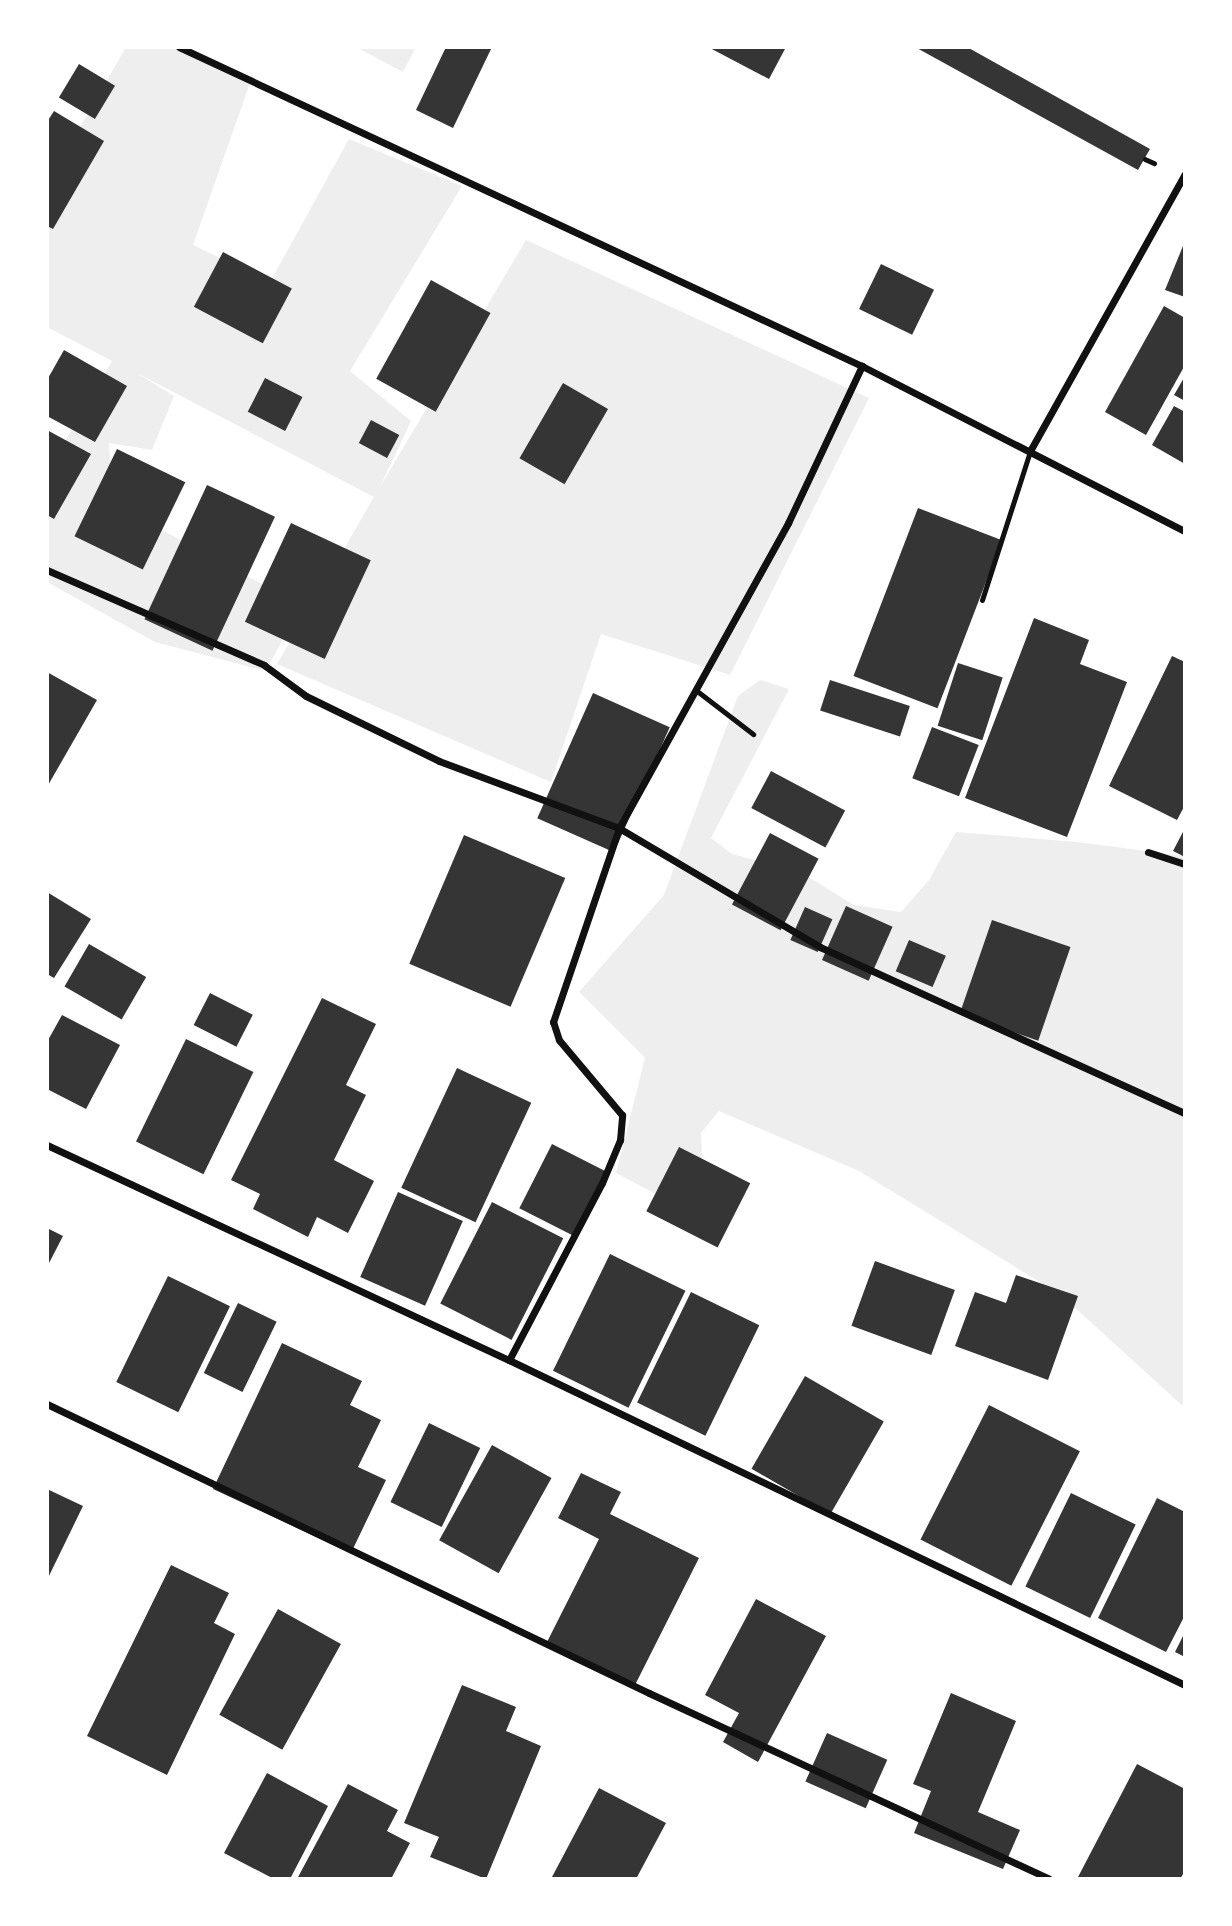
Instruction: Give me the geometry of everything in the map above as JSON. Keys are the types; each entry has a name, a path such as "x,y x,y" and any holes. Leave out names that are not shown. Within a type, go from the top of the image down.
{"street":[{"path":"178,47 862,366 1185,531"},
{"path":"1030,451 1185,174"},
{"path":"509,1360 602,1183 620,1140 622,1115 559,1040 553,1023 619,828 788,523 862,366"},
{"path":"47,570 264,665 306,696 439,761 619,828 820,947 1185,1113"},
{"path":"1148,852 1185,864"},
{"path":"47,1145 509,1360 1185,1685"},
{"path":"47,1404 649,1693 1049,1879"}],"lane":[{"path":"982,600 1030,451"},
{"path":"697,691 753,734"}],"shaded area":[{"path":"126,47 175,47 250,83 193,245 270,282 349,139 462,186 350,371 411,421 380,487 526,240 869,398 730,675 601,634 551,782 277,664 374,497 137,373 174,396 152,450 109,443 114,504 301,605 266,671 155,642 47,582 47,472 112,361 47,327 47,148 64,155"},
{"path":"356,47 416,47 403,72"},
{"path":"760,680 789,689 711,838 732,854 800,872 854,905 901,912 929,880 956,832 1077,842 1185,856 1185,1408 1061,1295 859,1171 719,1111 701,1133 703,1172 676,1193 654,1193 616,1173 645,1058 579,992 664,895 738,696"}],"building":[{"path":"446,47 492,47 453,128 416,110"},
{"path":"708,47 786,47 769,79"},
{"path":"915,47 967,47 1150,149 1138,170"},
{"path":"79,64 115,86 95,119 59,97"},
{"path":"54,111 104,141 53,229 47,226 47,122"},
{"path":"1185,241 1185,297 1165,290"},
{"path":"223,252 292,289 263,343 194,307"},
{"path":"881,264 934,290 912,335 859,309"},
{"path":"431,280 490,313 436,412 376,379"},
{"path":"1164,306 1185,318 1185,365 1146,435 1105,412"},
{"path":"64,350 127,386 95,442 47,416 47,380"},
{"path":"1185,376 1185,401 1174,395"},
{"path":"265,378 302,397 285,431 248,412"},
{"path":"563,383 608,409 565,484 520,458"},
{"path":"1174,406 1185,412 1185,464 1152,445"},
{"path":"371,420 399,435 387,458 359,443"},
{"path":"47,430 91,454 54,519 47,515"},
{"path":"117,449 185,482 143,569 74,536"},
{"path":"207,485 275,517 212,651 144,619"},
{"path":"918,508 1002,540 938,708 853,676"},
{"path":"291,523 371,560 325,659 245,622"},
{"path":"1034,618 1089,640 1080,664 1127,682 1067,837 965,798"},
{"path":"1172,656 1185,662 1185,805 1177,820 1109,786"},
{"path":"958,663 1003,678 982,740 938,726"},
{"path":"47,672 97,700 47,787"},
{"path":"830,680 910,706 900,736 820,710"},
{"path":"593,693 670,727 614,852 537,818"},
{"path":"932,727 979,745 959,796 912,778"},
{"path":"771,771 845,810 825,848 751,808"},
{"path":"1185,828 1185,857 1173,851"},
{"path":"770,833 819,859 781,930 732,905"},
{"path":"464,835 565,878 511,1007 409,964"},
{"path":"47,892 91,919 54,978 47,974"},
{"path":"846,906 893,927 869,981 822,960"},
{"path":"805,907 832,919 818,952 790,940"},
{"path":"992,920 1070,947 1038,1041 960,1014"},
{"path":"909,940 946,956 933,987 896,971"},
{"path":"89,944 146,977 122,1019 64,986"},
{"path":"210,993 253,1015 236,1047 194,1025"},
{"path":"322,998 376,1024 346,1085 366,1095 334,1160 374,1181 348,1233 317,1217 308,1237 253,1209 260,1194 231,1180"},
{"path":"62,1015 120,1045 86,1109 47,1089 47,1042"},
{"path":"186,1039 253,1072 203,1174 136,1141"},
{"path":"457,1068 531,1103 476,1222 401,1188"},
{"path":"552,1144 609,1173 576,1237 519,1208"},
{"path":"679,1147 750,1183 718,1247 646,1211"},
{"path":"398,1192 463,1221 425,1306 360,1277"},
{"path":"492,1202 563,1238 512,1340 440,1304"},
{"path":"47,1228 63,1236 47,1267"},
{"path":"610,1254 685,1291 629,1408 553,1371"},
{"path":"875,1261 955,1290 931,1355 851,1326"},
{"path":"1016,1275 1078,1296 1048,1380 955,1346 975,1292 1006,1303"},
{"path":"168,1276 230,1306 178,1412 116,1382"},
{"path":"691,1292 759,1325 705,1436 637,1403"},
{"path":"238,1303 277,1322 242,1392 204,1373"},
{"path":"282,1343 362,1381 350,1405 381,1420 358,1467 386,1480 351,1553 213,1489"},
{"path":"805,1376 884,1422 830,1514 752,1469"},
{"path":"989,1405 1080,1451 1011,1586 920,1540"},
{"path":"429,1423 480,1448 442,1527 390,1502"},
{"path":"492,1445 551,1478 499,1573 439,1540"},
{"path":"581,1473 621,1492 610,1514 699,1558 635,1685 547,1642 599,1539 558,1518"},
{"path":"47,1489 83,1506 47,1580"},
{"path":"1071,1493 1136,1525 1090,1618 1025,1586"},
{"path":"1157,1498 1185,1512 1185,1615 1166,1652 1098,1618"},
{"path":"171,1565 229,1593 214,1623 235,1634 167,1775 87,1736"},
{"path":"756,1599 826,1636 758,1762 723,1742 739,1713 705,1695"},
{"path":"278,1609 341,1644 282,1750 219,1715"},
{"path":"1185,1632 1185,1657 1175,1652"},
{"path":"462,1685 516,1707 506,1731 541,1746 486,1879 430,1857 439,1837 404,1823"},
{"path":"951,1693 1016,1721 978,1812 1020,1830 1003,1869 914,1833 931,1791 913,1784"},
{"path":"827,1733 887,1760 866,1808 805,1781"},
{"path":"1137,1764 1185,1789 1185,1871 1180,1879 1077,1879"},
{"path":"267,1773 328,1806 290,1879 274,1879 224,1853"},
{"path":"348,1784 398,1810 387,1831 410,1843 391,1879 297,1879"},
{"path":"599,1788 666,1823 636,1879 552,1877"}]}
